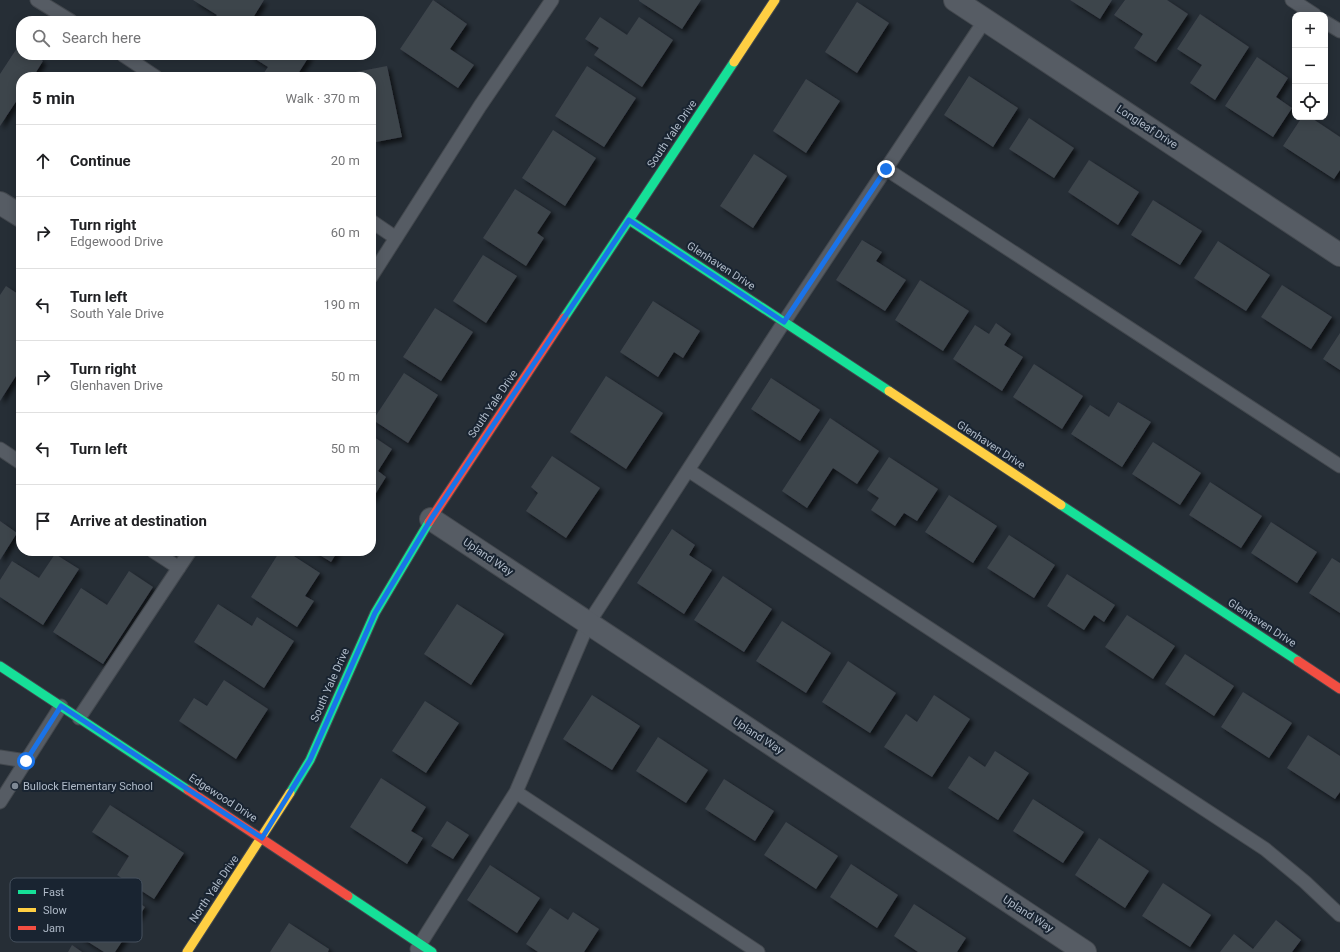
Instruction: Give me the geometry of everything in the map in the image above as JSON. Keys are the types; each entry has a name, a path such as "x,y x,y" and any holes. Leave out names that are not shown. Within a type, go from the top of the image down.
{"street":[{"name":"South Yale Drive","path":"262,838 310,760 375,613 431,519 775,0"},
{"name":"Longleaf Drive","path":"955,0 1340,255"},
{"path":"0,203 16,213"},
{"name":"Glenhaven Drive","path":"629,220 1340,689"},
{"name":"Upland Way","path":"431,519 1085,952"},
{"name":"Edgewood Drive","path":"0,666 262,838 417,948 432,952"},
{"name":"North Yale Drive","path":"187,952 262,838"}],"lane":[{"path":"37,0 63,16"},
{"path":"376,269 480,106 552,0"},
{"path":"1292,0 1310,12"},
{"path":"417,948 516,792 588,624 784,322 985,20"},
{"path":"1328,24 1340,31"},
{"path":"130,60 148,72"},
{"path":"886,169 1340,466"},
{"path":"376,224 396,238"},
{"path":"0,449 16,460"},
{"path":"688,470 1265,849 1305,882 1340,915"},
{"path":"161,556 179,568"},
{"path":"79,718 187,556"},
{"path":"0,802 61,706"},
{"path":"0,757 26,761"},
{"path":"516,792 758,952"}],"building":[{"path":"193,0 264,0 254,16 216,16 217,15"},
{"path":"433,0 467,24 450,49 474,65 458,88 400,49"},
{"path":"639,0 701,0 682,29"},
{"path":"1070,0 1112,0 1100,19"},
{"path":"1125,0 1167,0 1188,14 1156,62 1134,48 1143,34 1114,15"},
{"path":"857,2 889,23 857,73 825,52"},
{"path":"1200,14 1249,47 1215,100 1190,83 1202,65 1177,49"},
{"path":"600,17 627,35 639,17 673,40 642,87 594,55 599,48 585,39"},
{"path":"16,50 16,60 43,61 36,72 16,72 16,102 0,126 0,74"},
{"path":"1257,57 1288,78 1276,97 1292,108 1273,137 1225,106"},
{"path":"257,60 307,60 299,72 264,72 268,67"},
{"path":"387,66 402,137 376,142 376,72 356,72"},
{"path":"587,66 636,98 604,147 555,116"},
{"path":"969,76 1018,108 993,147 944,115"},
{"path":"806,79 840,101 806,153 773,131"},
{"path":"1029,118 1074,148 1054,178 1009,149"},
{"path":"1300,120 1314,120 1340,137 1340,170 1334,179 1283,146"},
{"path":"553,130 596,158 565,206 522,178"},
{"path":"754,154 787,176 753,228 720,206"},
{"path":"1089,160 1139,192 1118,225 1068,192"},
{"path":"515,189 551,212 537,233 544,238 526,266 483,238"},
{"path":"1153,200 1202,231 1180,265 1131,235"},
{"path":"862,240 882,252 876,261 906,280 885,311 836,280"},
{"path":"1218,241 1270,275 1246,311 1194,278"},
{"path":"483,255 517,276 486,323 453,301"},
{"path":"920,280 969,311 943,351 895,320"},
{"path":"1282,285 1332,317 1311,349 1261,317"},
{"path":"6,286 16,293 16,376 0,401 0,295"},
{"path":"653,301 700,331 683,358 674,352 658,377 620,352"},
{"path":"435,308 473,332 441,381 403,357"},
{"path":"996,323 1011,334 1004,345 1023,357 1002,391 953,359 975,325 989,334"},
{"path":"1340,333 1340,370 1323,359"},
{"path":"1034,364 1083,396 1062,429 1013,397"},
{"path":"404,373 438,395 408,443 376,422 376,415"},
{"path":"606,376 663,413 626,469 570,432"},
{"path":"771,378 820,410 800,441 751,409"},
{"path":"1118,402 1151,422 1122,467 1071,434 1090,405 1109,417"},
{"path":"830,418 879,451 857,484 833,468 807,508 782,491"},
{"path":"376,438 392,449 378,471 386,477 376,493"},
{"path":"1153,442 1201,473 1180,505 1132,474"},
{"path":"552,456 600,488 566,538 526,511 538,493 531,487"},
{"path":"889,457 938,489 917,521 904,513 895,526 871,510 879,498 867,490"},
{"path":"1210,482 1262,516 1241,548 1189,515"},
{"path":"949,495 997,526 973,563 925,532"},
{"path":"0,521 16,532 16,535 0,560"},
{"path":"1271,522 1317,552 1297,583 1251,553"},
{"path":"672,529 695,545 689,555 712,570 684,614 637,583"},
{"path":"1009,535 1055,565 1034,598 987,568"},
{"path":"54,556 58,556 79,569 43,625 0,597 0,580 12,561 39,578"},
{"path":"277,556 294,556 320,573 305,596 314,601 297,627 251,597"},
{"path":"321,556 335,556 331,562"},
{"path":"1332,558 1340,563 1340,613 1309,593"},
{"path":"129,571 153,587 103,664 53,632 81,588 107,605"},
{"path":"1067,574 1115,605 1104,622 1094,615 1084,630 1047,606"},
{"path":"723,576 772,609 744,652 694,620"},
{"path":"218,604 252,626 257,617 294,641 264,688 194,642"},
{"path":"457,604 504,634 471,685 424,654"},
{"path":"1127,615 1175,646 1153,679 1105,647"},
{"path":"782,621 831,653 806,693 756,661"},
{"path":"1185,654 1234,686 1214,716 1165,684"},
{"path":"848,661 896,693 870,733 822,702"},
{"path":"224,680 268,709 236,759 179,721 194,698 207,706"},
{"path":"1243,692 1292,723 1269,758 1221,727"},
{"path":"592,695 640,726 612,770 563,739"},
{"path":"934,695 970,719 932,777 884,747 906,714 917,722"},
{"path":"425,701 459,723 426,773 392,751"},
{"path":"1308,735 1340,756 1340,792 1335,799 1287,768"},
{"path":"658,737 708,770 686,803 636,771"},
{"path":"995,751 1029,773 998,820 948,788 969,756 985,767"},
{"path":"381,778 426,807 411,831 423,838 407,864 350,827"},
{"path":"724,779 774,811 755,841 705,809"},
{"path":"1033,799 1084,832 1063,863 1013,831"},
{"path":"110,805 184,853 154,899 142,891 142,878 122,878 117,875 129,856 92,832"},
{"path":"447,821 469,835 453,859 431,846"},
{"path":"786,822 838,856 816,889 764,855"},
{"path":"1099,838 1149,871 1125,908 1075,875"},
{"path":"851,864 898,895 877,928 830,897"},
{"path":"490,865 540,898 517,933 467,900"},
{"path":"1163,883 1211,915 1190,947 1142,916"},
{"path":"914,904 966,938 957,952 918,952 894,936"},
{"path":"550,908 568,920 573,912 599,929 584,952 538,952 526,944"},
{"path":"1276,920 1301,940 1292,952 1220,952 1234,934 1253,949"},
{"path":"289,923 329,949 328,952 270,952"},
{"path":"88,942 122,942 115,952 104,952"},
{"path":"72,945 82,952 68,952"}],"traffic: fast":[{"path":"564,318 734,62"},
{"path":"629,220 889,391"},
{"path":"1061,505 1298,661"},
{"path":"290,793 310,760 375,613 429,522"},
{"path":"0,666 188,790"},
{"path":"348,896 432,952"}],"traffic: slow":[{"path":"734,62 775,0"},
{"path":"889,391 1061,505"},
{"path":"187,952 290,793"}],"traffic: jam":[{"path":"429,522 564,318"},
{"path":"1298,661 1340,689"},
{"path":"188,790 348,896"}],"place":[{"name":"Bullock Elementary School","path":"15,786"}],"route":[{"path":"26,761 61,706 262,838 310,760 375,613 431,519 629,220 784,322 886,169"}]}
